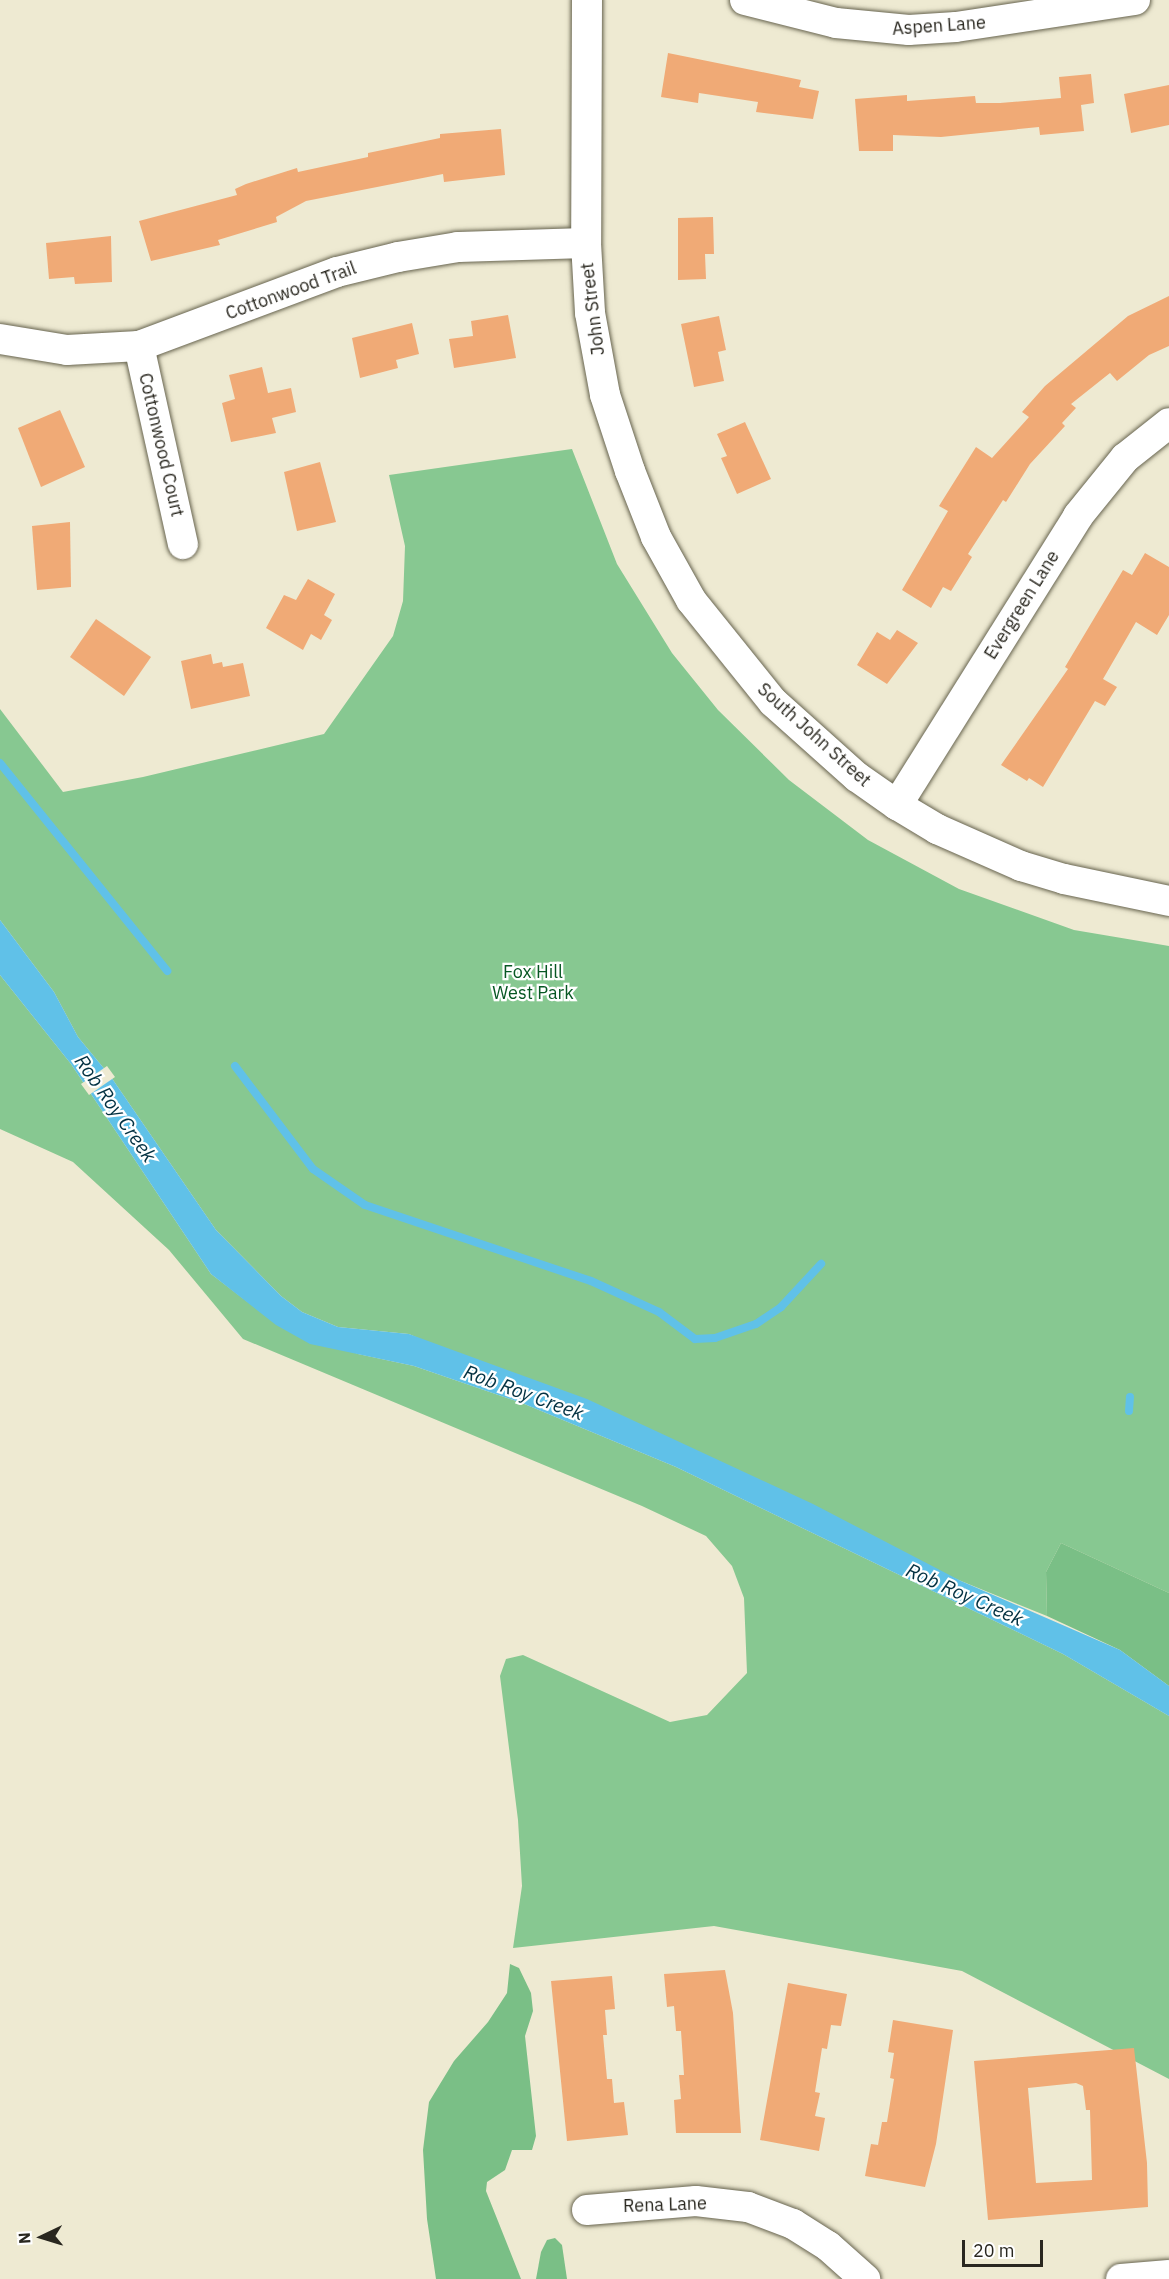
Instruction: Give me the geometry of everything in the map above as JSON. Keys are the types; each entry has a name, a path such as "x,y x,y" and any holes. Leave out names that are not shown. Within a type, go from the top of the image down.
{"street":[{"name":"John Street","path":"587,0 586,243 590,313 605,395 656,537 691,600"},
{"name":"Aspen Lane","path":"745,0 836,23 909,30 956,27 1135,0"},
{"name":"Cottonwood Trail","path":"0,339 67,350 138,346 337,272 398,257 458,247 586,243"},
{"name":"Cottonwood Court","path":"138,346 183,544"},
{"name":"Evergreen Lane","path":"897,805 1078,516 1125,458 1169,423"},
{"name":"South John Street","path":"691,600 773,702 856,777 897,805 937,829 1021,866 1064,879 1169,901"},
{"name":"Rena Lane","path":"587,2210 696,2201 748,2207 793,2224 828,2246 865,2279"},
{"path":"1121,2279 1169,2275"}],"green space":[{"name":"Fox Hill West Park","path":"572,449 617,564 672,653 718,710 789,780 868,840 959,889 1074,930 1169,946 1169,1593 1061,1543 1046,1572 1047,1616 961,1581 409,1334 338,1327 302,1312 281,1296 216,1230 111,1077 78,1037 54,992 0,920 0,709 63,792 143,777 324,734 393,636 403,601 405,546 389,475"},
{"path":"0,975 71,1064 211,1274 249,1303 358,1354 414,1366 522,1403 676,1467 1063,1654 1169,1716 1169,2079 962,1971 714,1926 513,1948 522,1886 518,1820 500,1676 506,1659 523,1655 670,1722 707,1715 747,1673 744,1598 732,1566 706,1536 642,1506 243,1339 169,1250 73,1162 0,1129"},
{"path":"1061,1543 1169,1593 1169,1686 1120,1650 1047,1616 1046,1572"},
{"path":"510,1964 519,1968 531,1993 533,2011 525,2036 536,2136 532,2150 512,2150 505,2170 487,2182 486,2191 521,2279 436,2279 427,2219 423,2150 429,2102 454,2061 488,2022 507,1993"},
{"path":"555,2238 562,2245 567,2279 536,2279 541,2252 547,2240"}],"water":[{"name":"Rob Roy Creek","path":"0,920 54,992 78,1037 111,1077 216,1230 281,1296 302,1312 338,1327 409,1334 587,1399 813,1504 961,1581 1120,1650 1169,1686 1169,1716 1063,1654 676,1467 522,1403 414,1366 310,1344 276,1325 211,1274 71,1064 0,975"}],"pier":[{"path":"107,1066 115,1077 89,1095 81,1084"}],"building":[{"path":"668,53 801,80 799,87 819,91 813,119 756,112 758,102 699,93 698,103 661,97"},
{"path":"1091,74 1094,103 1081,105 1084,131 1040,135 1039,127 941,137 893,135 893,151 859,151 855,99 907,95 907,101 975,96 976,103 1000,103 1061,98 1059,77"},
{"path":"1169,85 1169,125 1131,133 1124,94"},
{"path":"501,129 505,175 444,182 443,174 306,201 276,217 277,222 218,240 220,245 151,261 139,221 237,195 235,189 246,184 297,168 298,172 368,157 368,153 440,138 440,134"},
{"path":"713,217 714,254 705,254 706,279 678,280 678,218"},
{"path":"111,236 112,282 75,284 74,277 49,279 46,243"},
{"path":"1169,296 1169,346 1149,355 1117,381 1110,373 1071,404 1076,408 1062,423 1065,426 1030,464 1006,502 1003,500 968,554 972,557 951,591 943,587 931,608 902,590 948,511 939,506 976,447 992,458 1029,417 1022,412 1045,386 1128,316"},
{"path":"508,315 516,358 454,368 449,339 473,336 471,321"},
{"path":"719,316 726,350 718,352 724,381 694,387 681,324"},
{"path":"412,323 419,354 396,360 398,368 360,378 352,338"},
{"path":"262,367 268,393 291,388 296,412 272,418 276,433 231,442 222,403 235,399 229,375"},
{"path":"60,410 85,467 41,487 18,428"},
{"path":"745,422 771,479 737,494 721,458 727,456 717,434"},
{"path":"320,462 336,522 297,531 284,472"},
{"path":"70,522 71,587 37,590 32,526"},
{"path":"1145,553 1169,567 1169,615 1157,635 1136,622 1103,679 1117,687 1105,706 1095,701 1043,787 1029,778 1027,781 1001,765 1068,669 1065,667 1123,570 1132,575"},
{"path":"308,579 335,594 324,615 332,620 321,640 311,634 303,650 266,628 284,595 296,600"},
{"path":"96,619 151,657 124,696 70,657"},
{"path":"897,630 918,643 887,684 857,665 877,632 890,640"},
{"path":"211,654 213,664 222,662 223,667 243,663 250,696 191,709 181,661"},
{"path":"725,1970 733,2013 741,2133 676,2133 674,2100 681,2099 679,2075 684,2075 681,2031 676,2031 674,2006 667,2007 664,1974"},
{"path":"612,1976 615,2009 605,2010 607,2035 603,2035 607,2079 612,2079 614,2103 624,2102 628,2135 567,2141 551,1981"},
{"path":"788,1983 847,1994 841,2026 831,2025 827,2049 822,2048 815,2092 820,2093 815,2116 825,2118 819,2151 760,2140"},
{"path":"893,2020 953,2030 936,2144 925,2187 865,2176 871,2144 878,2145 882,2122 887,2122 894,2079 890,2078 894,2053 888,2052"},
{"path":"1134,2048 1147,2163 1148,2207 988,2220 974,2061","holes":["1076,2083 1083,2086 1086,2110 1090,2110 1092,2180 1036,2183 1028,2088"]}],"waterway":[{"path":"0,763 167,971"},
{"path":"235,1066 313,1169 365,1205 591,1281 659,1312 695,1339 715,1338 756,1324 781,1307 821,1264"},
{"path":"1129,1411 1130,1397"}]}
